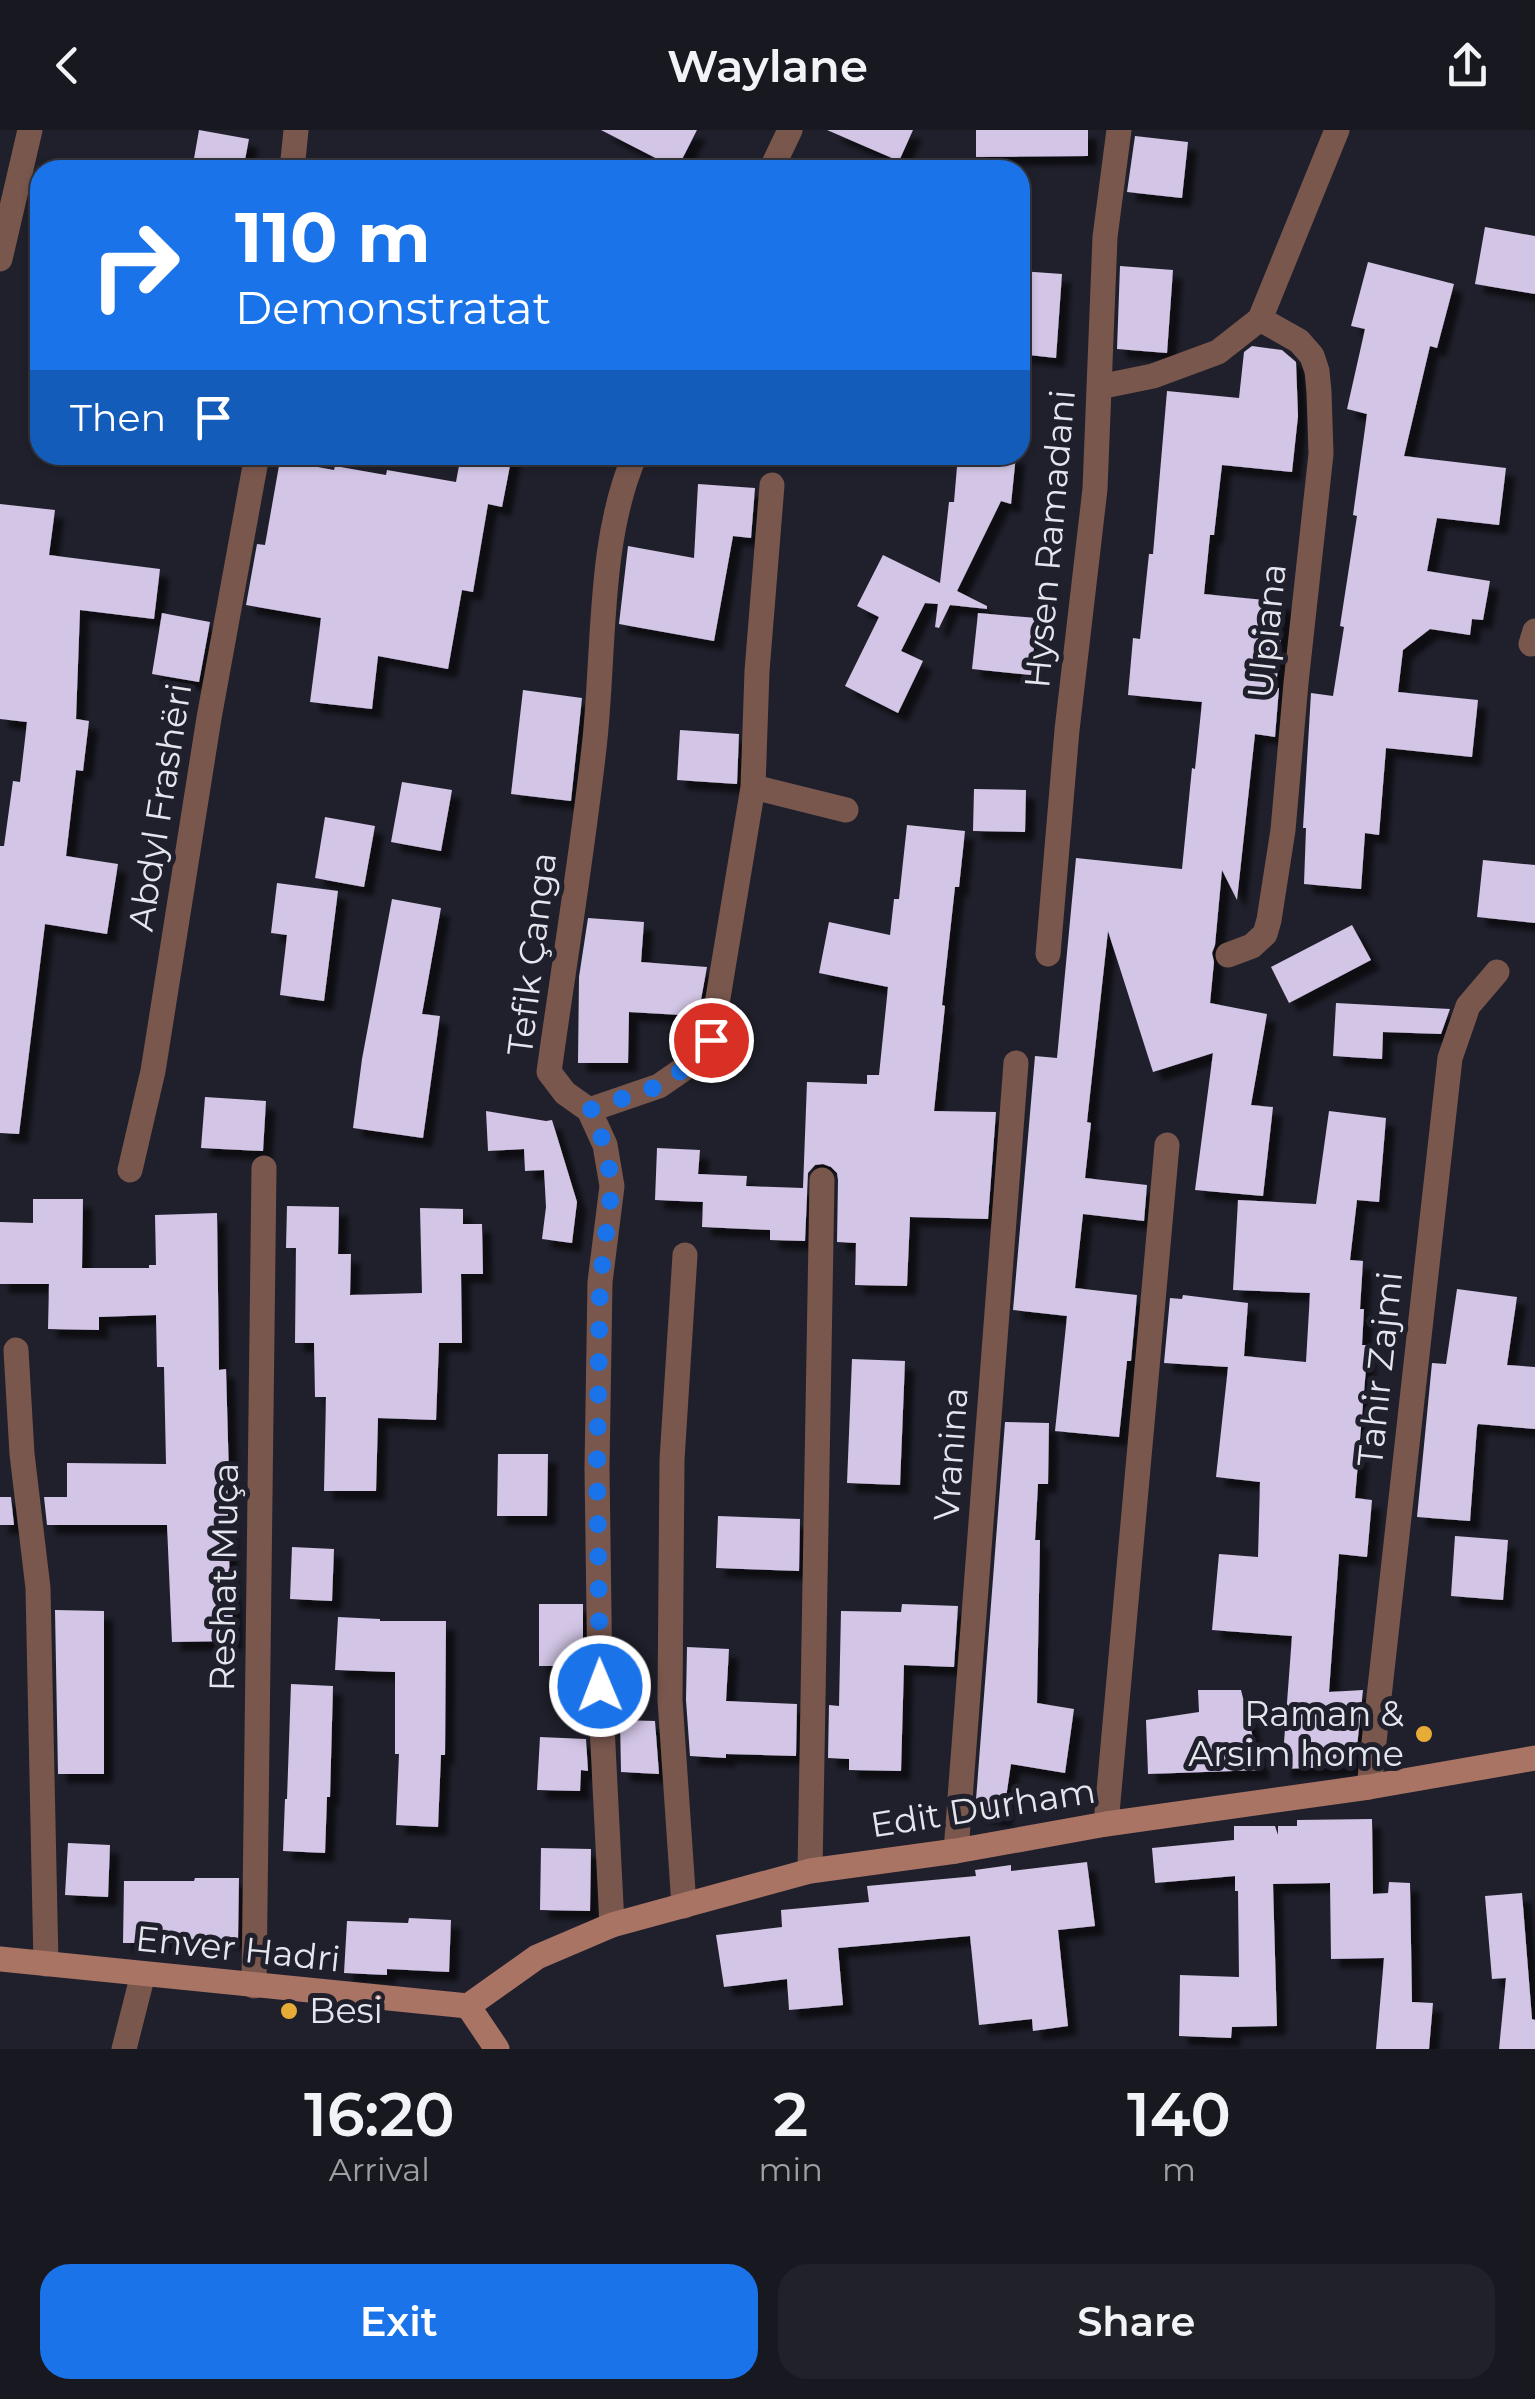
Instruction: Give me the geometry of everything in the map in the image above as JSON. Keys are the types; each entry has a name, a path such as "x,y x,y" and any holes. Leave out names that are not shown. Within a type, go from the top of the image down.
{"street":[{"path":"0,259 30,130"},
{"path":"293,160 296,130"},
{"path":"776,160 790,130"},
{"name":"Hysen Ramadani","path":"1048,954 1067,730 1095,489 1105,237 1119,130"},
{"path":"1099,388 1153,376 1218,352 1260,318 1337,130"},
{"name":"Ulpiana","path":"1228,955 1252,946 1266,934 1269,920 1283,830 1322,454 1317,371 1312,356 1299,341 1260,318"},
{"name":"Abdyl Frashëri","path":"130,1170 153,1071 254,465"},
{"name":"Tefik Çanga","path":"612,1925 600,1686 597,1468 600,1282 612,1186 605,1145 589,1110 565,1094 549,1072 594,746 613,528 630,465"},
{"path":"589,1110 659,1086 688,1066 711,1040 753,787 756,671 772,485"},
{"path":"753,787 846,810"},
{"name":"Tahir Zajmi","path":"1369,1787 1450,1058 1468,1006 1497,972"},
{"name":"Vranina","path":"956,1851 1016,1063"},
{"path":"1106,1824 1167,1144"},
{"name":"Reshat Muça","path":"254,1986 264,1168"},
{"path":"810,1871 822,1180"},
{"path":"684,1906 670,1700 672,1460 685,1255"},
{"path":"16,1350 22,1454 38,1588 46,1964"},
{"name":"Edit Durham","path":"468,2006 538,1957 612,1925 810,1871 1369,1787 1535,1758"},
{"name":"Enver Hadri","path":"0,1959 468,2006"},
{"path":"124,2049 143,1974"},
{"path":"468,2006 497,2049"}],"building":[{"path":"199,130 249,139 245,160 194,160"},
{"path":"601,130 697,130 682,160 659,160"},
{"path":"827,130 913,130 897,160"},
{"path":"976,130 1088,130 1088,156 976,157"},
{"path":"1135,136 1188,142 1182,198 1127,192"},
{"path":"1485,227 1535,236 1535,294 1475,284"},
{"path":"1368,262 1454,284 1437,348 1430,346 1404,456 1506,468 1499,525 1437,518 1427,571 1490,581 1483,620 1472,619 1470,635 1430,629 1403,650 1398,692 1478,700 1472,757 1386,748 1379,835 1365,833 1361,889 1304,884 1303,828 1311,693 1333,696 1357,516 1353,515 1367,414 1347,409 1365,329 1351,326"},
{"path":"1120,266 1173,270 1167,353 1117,349"},
{"path":"1030,272 1062,274 1056,358 1030,355"},
{"path":"1252,346 1282,350 1296,362 1298,416 1292,472 1222,465 1204,594 1284,602 1275,737 1255,734 1237,900 1222,870 1210,1003 1267,1014 1251,1105 1273,1107 1263,1196 1195,1190 1213,1053 1153,1072 1108,931 1087,1122 1091,1123 1085,1178 1147,1185 1144,1221 1083,1214 1075,1288 1137,1295 1131,1361 1127,1361 1119,1437 1055,1431 1067,1316 1013,1310 1035,1056 1057,1058 1076,858 1182,869 1202,702 1128,695 1133,638 1140,639 1149,554 1153,554 1167,391 1239,398 1244,352"},
{"path":"279,465 334,470 335,466 386,475 387,470 456,482 459,465 510,465 502,507 488,504 473,592 462,590 448,669 378,656 372,709 310,702 321,618 246,605 257,544 265,545"},
{"path":"957,465 1015,465 1011,504 1001,501 957,591 987,609 950,605 939,628 935,627 938,604 925,603 901,651 923,661 898,713 845,686 879,617 857,606 883,555 940,583 949,502 954,502"},
{"path":"698,484 755,488 751,538 733,536 714,641 619,624 628,546 694,558"},
{"path":"0,504 55,510 49,555 160,569 154,619 80,610 76,719 89,721 83,771 76,770 66,856 118,864 107,934 45,924 19,1134 0,1133 0,846 4,846 13,781 20,782 27,722 0,719"},
{"path":"162,613 210,622 199,682 152,674"},
{"path":"978,613 1037,618 1031,675 972,669"},
{"path":"523,690 582,698 571,801 511,794"},
{"path":"680,730 739,734 737,784 677,780"},
{"path":"402,782 452,790 441,851 391,842"},
{"path":"974,789 1026,790 1025,832 973,831"},
{"path":"325,817 375,826 364,887 315,878"},
{"path":"907,825 965,831 959,887 955,887 934,1111 996,1112 988,1219 910,1217 907,1286 855,1285 856,1243 837,1242 838,1180 831,1167 815,1165 808,1173 805,1241 770,1240 770,1230 702,1227 703,1202 655,1200 657,1148 700,1150 698,1174 747,1176 746,1186 803,1188 807,1082 867,1084 867,1075 879,1075 888,987 819,973 829,922 890,935 894,899 899,899"},
{"path":"1483,860 1535,865 1535,923 1477,917"},
{"path":"277,883 338,891 324,1001 280,995 287,935 271,933"},
{"path":"392,899 441,908 422,1014 440,1016 423,1138 353,1128"},
{"path":"588,918 644,922 641,962 707,967 698,1016 629,1012 628,1063 578,1063 579,977"},
{"path":"1352,925 1371,960 1289,1003 1271,967"},
{"path":"1336,1003 1450,1009 1441,1034 1383,1032 1382,1059 1333,1056"},
{"path":"205,1097 266,1101 263,1151 201,1148"},
{"path":"486,1111 552,1120 577,1202 572,1243 542,1239 546,1207 544,1170 525,1171 524,1149 488,1151"},
{"path":"1329,1111 1386,1118 1379,1202 1357,1200 1350,1260 1363,1261 1362,1345 1368,1345 1355,1498 1372,1500 1367,1557 1339,1554 1329,1692 1363,1690 1355,1766 1282,1769 1292,1636 1212,1630 1219,1554 1258,1557 1260,1482 1216,1477 1228,1367 1164,1363 1170,1298 1182,1299 1183,1295 1248,1303 1244,1356 1306,1362 1310,1293 1233,1290 1238,1200 1316,1204"},
{"path":"33,1199 83,1199 82,1268 149,1268 156,1265 155,1215 217,1213 219,1370 226,1369 233,1641 172,1642 167,1525 47,1525 44,1497 67,1497 67,1463 166,1464 164,1367 157,1367 156,1315 99,1317 99,1330 48,1329 49,1284 0,1284 0,1222 33,1223"},
{"path":"287,1206 339,1207 338,1254 351,1254 350,1295 422,1293 420,1208 463,1209 463,1224 482,1224 483,1274 461,1274 462,1343 439,1343 436,1420 378,1418 376,1491 324,1491 326,1397 315,1397 314,1343 295,1343 296,1248 286,1248"},
{"path":"1457,1289 1517,1297 1507,1365 1535,1367 1535,1429 1478,1424 1470,1521 1417,1517 1432,1363 1446,1364"},
{"path":"852,1359 905,1361 900,1485 847,1483"},
{"path":"1005,1422 1049,1423 1048,1484 1038,1484 1035,1540 1040,1540 1037,1703 1074,1709 1065,1773 1011,1764 1003,1818 975,1813"},
{"path":"498,1454 548,1454 547,1516 497,1516"},
{"path":"0,1497 11,1497 14,1525 0,1525"},
{"path":"718,1516 800,1519 799,1571 716,1568"},
{"path":"1455,1536 1508,1540 1503,1600 1451,1596"},
{"path":"292,1547 334,1549 332,1601 290,1599"},
{"path":"539,1604 583,1604 583,1666 539,1666"},
{"path":"902,1604 958,1606 954,1667 904,1665 901,1771 849,1770 849,1759 828,1758 829,1705 839,1706 841,1611 901,1612"},
{"path":"55,1610 104,1611 104,1774 58,1774"},
{"path":"338,1617 446,1621 445,1755 441,1755 438,1827 396,1825 399,1754 395,1754 395,1672 335,1670"},
{"path":"687,1647 729,1649 726,1701 797,1704 796,1756 690,1756"},
{"path":"291,1684 333,1686 325,1853 283,1851"},
{"path":"1198,1690 1241,1690 1261,1770 1148,1774 1146,1720 1199,1712"},
{"path":"620,1720 655,1721 659,1774 621,1772"},
{"path":"540,1737 586,1739 588,1771 581,1770 580,1791 537,1790"},
{"path":"1372,1819 1373,1894 1388,1893 1389,1882 1410,1883 1412,2002 1433,2003 1429,2049 1376,2049 1384,1958 1331,1959 1330,1883 1273,1884 1277,2026 1232,2027 1231,2038 1179,2036 1180,1975 1239,1977 1238,1891 1235,1876 1155,1883 1152,1848 1234,1840 1234,1826 1275,1826 1278,1835 1278,1826 1297,1826 1297,1820"},
{"path":"68,1843 110,1845 108,1897 65,1895"},
{"path":"541,1848 591,1849 590,1911 540,1910"},
{"path":"1087,1862 1095,1926 1058,1930 1068,2026 1033,2031 1032,2019 979,2025 970,1936 838,1948 843,2005 789,2010 787,1979 724,1987 716,1935 782,1927 781,1910 869,1902 867,1886 976,1876 975,1870 1011,1865 1011,1871"},
{"path":"239,1878 238,1940 123,1943 124,1881"},
{"path":"1522,1893 1535,2049 1499,2049 1506,1978 1492,1979 1485,1896"},
{"path":"409,1918 451,1920 449,1972 387,1969 387,1975 344,1973 347,1921 408,1923"}],"place":[{"name":"Raman & Arsim home","path":"1424,1734"},
{"name":"Besi","path":"289,2011"}],"route":[{"path":"600,1686 600,1282 612,1186 605,1145 589,1110 659,1086 688,1066 711,1040"}]}
